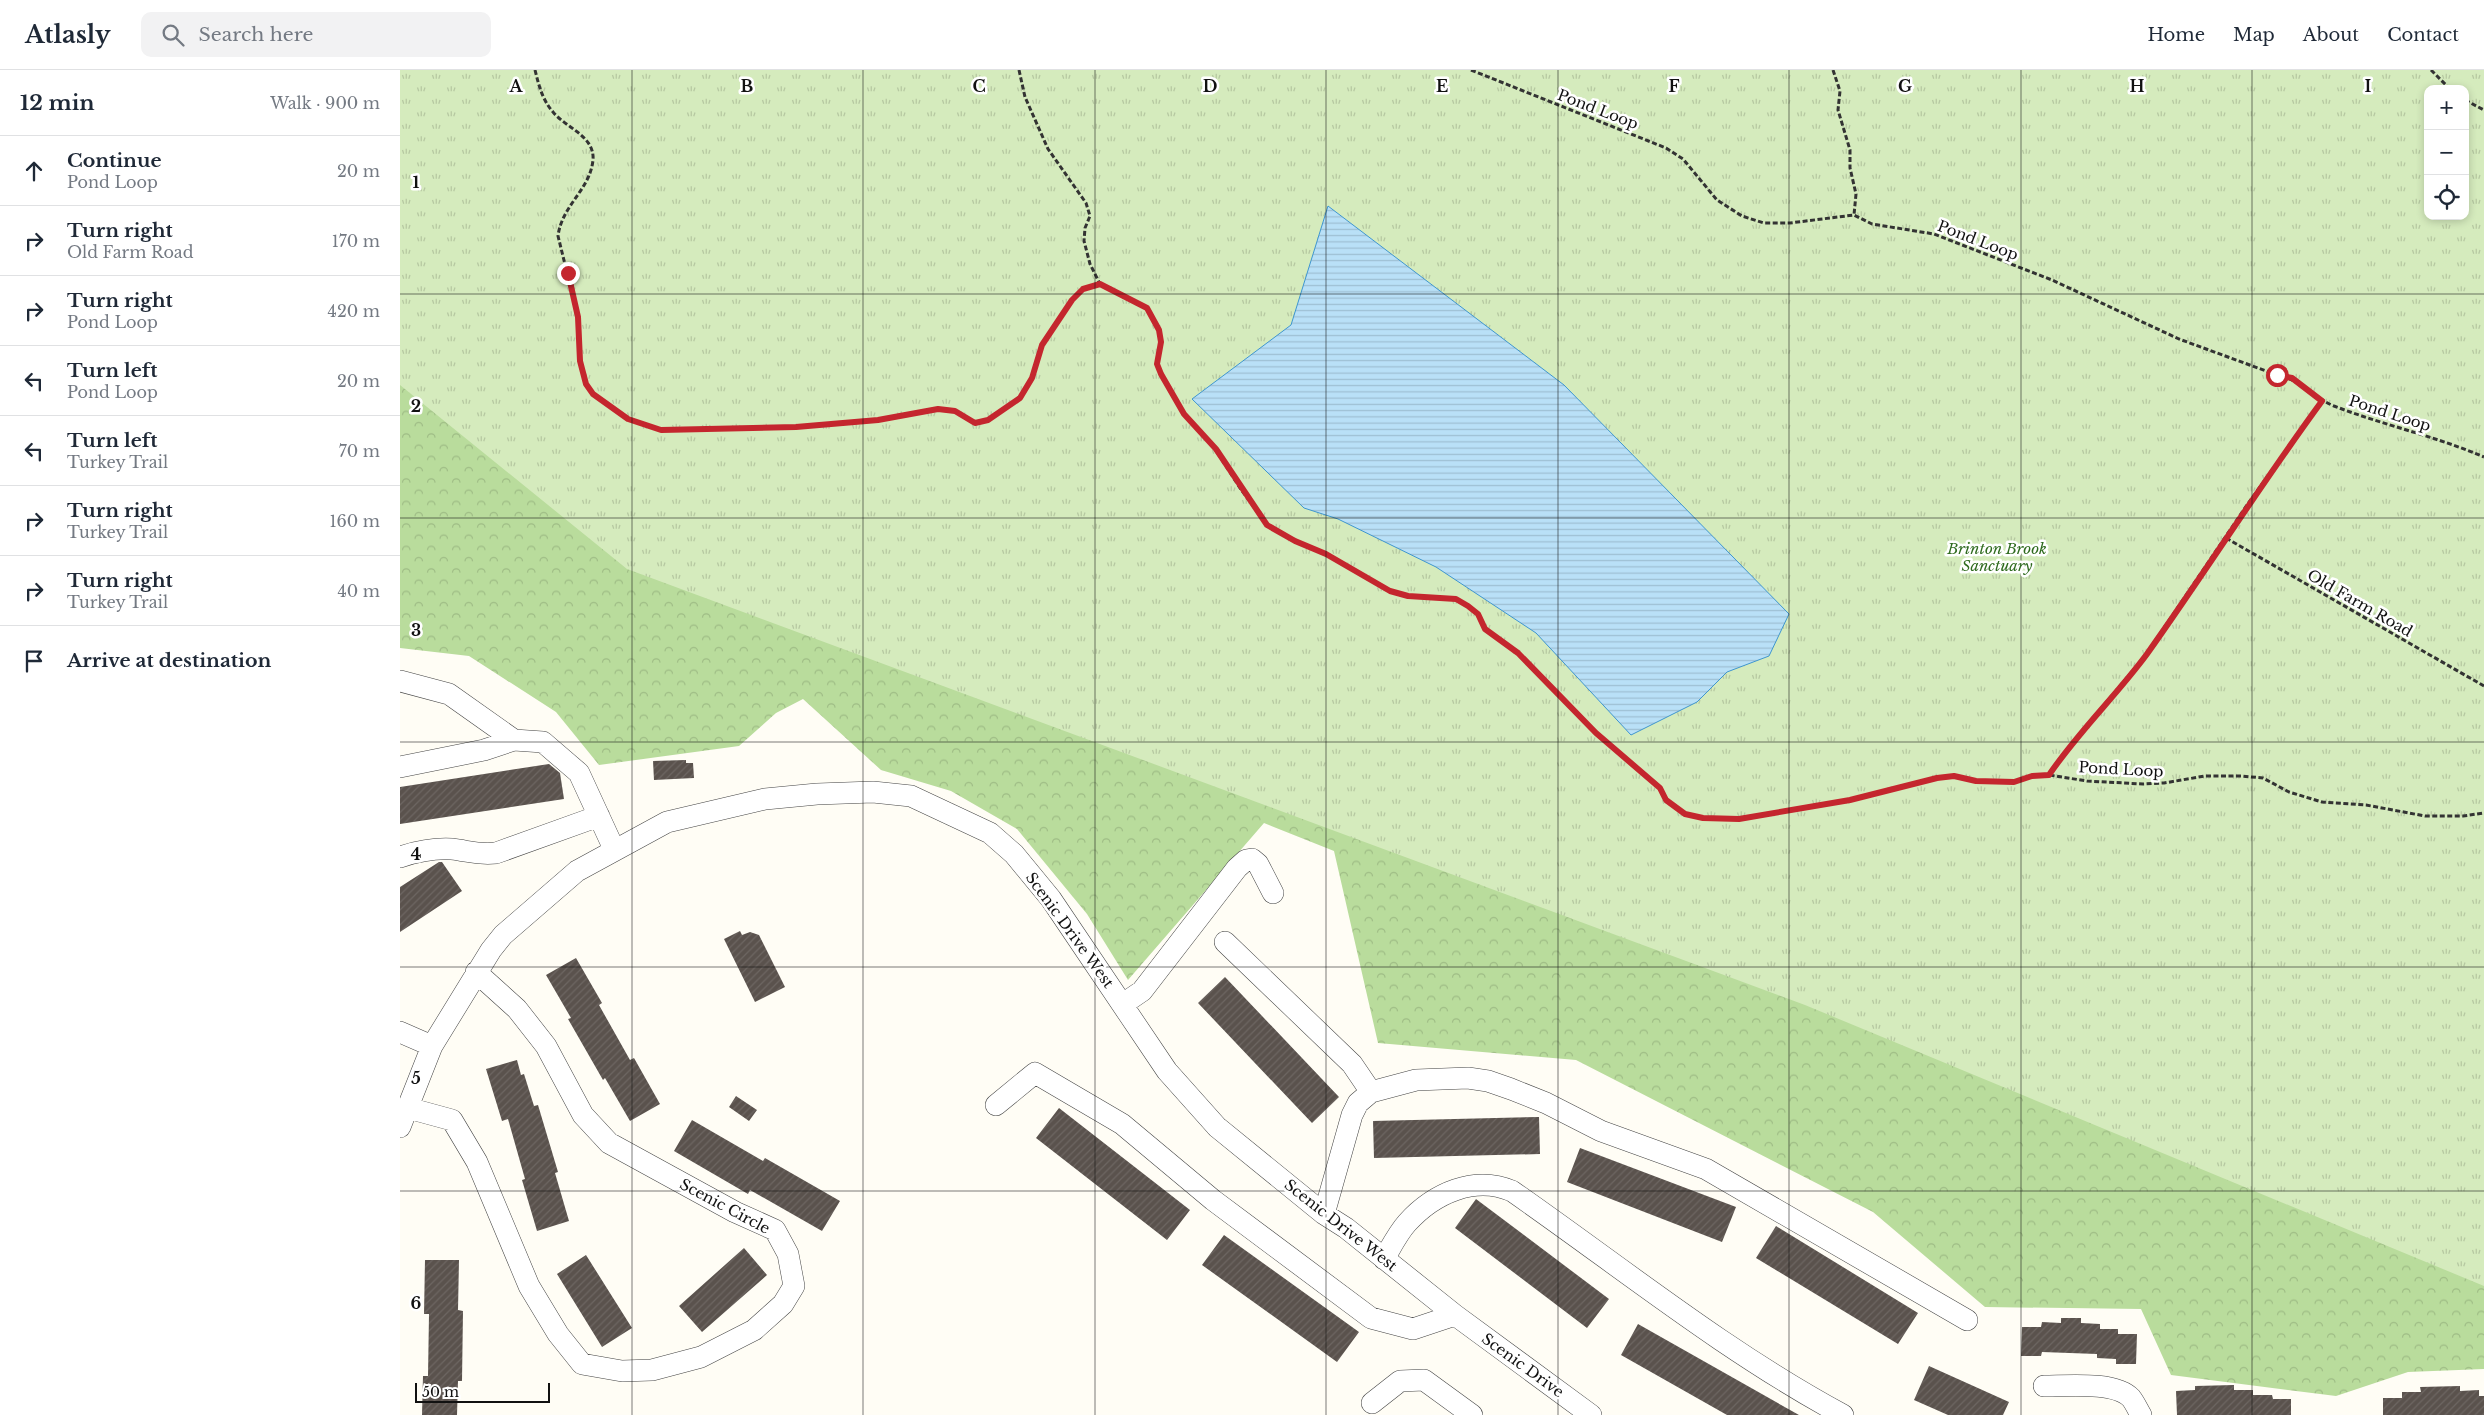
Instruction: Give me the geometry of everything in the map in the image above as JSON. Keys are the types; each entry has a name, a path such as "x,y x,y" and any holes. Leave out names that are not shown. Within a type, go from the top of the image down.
{"street":[{"path":"400,681 449,694 514,740"},
{"path":"400,767 484,750 514,740 543,742 579,773 614,849"},
{"name":"Scenic Drive West","path":"400,1128 432,1046 476,972 503,935 576,871 667,822 765,799 817,794 873,792 911,796 990,833 1014,854 1051,899 1167,1071 1218,1127 1324,1214 1455,1315"},
{"path":"400,857 433,850 452,850 479,855 496,853 599,816"},
{"path":"1123,1004 1142,991 1237,868 1246,860 1252,859 1258,864 1274,893"},
{"path":"1225,942 1352,1064 1371,1092"},
{"name":"Scenic Circle","path":"408,1108 452,1120 477,1162 529,1286 558,1334 582,1364 622,1372 652,1370 701,1358 754,1330 783,1304 794,1286 788,1254 775,1230 735,1212 609,1143 583,1115 546,1046 517,1009 476,972"},
{"path":"400,1032 432,1046"},
{"path":"996,1105 1036,1073 1122,1124 1213,1200 1371,1318 1413,1329 1455,1315"},
{"path":"1324,1214 1352,1115 1358,1103 1371,1092 1416,1080 1468,1078 1488,1081 1511,1088 1546,1103 1601,1130 1706,1169 1967,1320"},
{"path":"1384,1259 1406,1224 1436,1200 1465,1186 1497,1184 1512,1191 1654,1292 1805,1394 1843,1415"},
{"name":"Scenic Drive","path":"1455,1315 1591,1415"},
{"path":"1372,1403 1400,1381 1424,1380 1472,1415"},
{"path":"2044,1386 2108,1387 2123,1392 2131,1398 2142,1415"}],"path":[{"path":"535,70 544,100 561,121 586,139 592,150 593,161 586,179 578,196 566,208 560,223 558,236 578,317 580,361 584,379 593,394 628,419 661,430 796,427 878,420 938,409 955,411 975,423 988,420 1020,398 1032,378 1042,345 1072,300 1083,289 1100,284 1090,264 1084,241 1085,228 1090,216 1086,203 1048,149 1025,97 1019,70"},
{"name":"Pond Loop","path":"1471,70 1666,148 1683,159 1717,200 1742,216 1764,223 1790,224 1854,215 1872,224 1934,234 2052,280 2179,339 2277,375 2292,378 2322,401 2361,417 2416,432 2484,456"},
{"path":"1833,70 1840,92 1838,110 1850,150 1850,168 1856,194 1854,215"},
{"path":"2431,70 2446,85"},
{"path":"2469,102 2484,110"},
{"name":"Pond Loop","path":"1100,284 1147,308 1159,330 1161,342 1157,364 1161,374 1184,414 1216,449 1267,525 1295,541 1326,554 1390,591 1408,596 1456,599 1468,606 1478,614 1485,629 1518,653 1596,733 1660,788 1666,800 1685,814 1703,818 1739,819 1850,800 1937,778 1954,776 1976,781 2014,782 2032,776 2049,775 2087,781 2143,784 2164,783 2205,776 2241,776 2263,778 2289,792 2322,802 2366,805 2425,816 2463,816 2484,813"},
{"path":"2049,775 2064,753 2145,656 2322,401"},
{"name":"Old Farm Road","path":"2226,538 2484,686"}],"green space":[{"name":"Brinton Brook Sanctuary","path":"400,70 2484,70 2484,1369 2408,1372 2336,1396 2171,1375 2141,1309 1985,1307 1873,1212 1576,1060 1378,1043 1334,851 1264,823 1128,980 1087,914 1017,829 951,791 881,770 803,699 776,713 739,746 599,765 556,712 469,656 400,648"},
{"name":"Brinton Brook Sanctuary","path":"400,70 2484,70 2484,1286 1805,1005 627,569 400,385"}],"water":[{"path":"1328,206 1564,385 1789,614 1769,656 1727,672 1697,702 1631,735 1536,633 1436,567 1338,519 1304,508 1192,399 1291,325"}],"building":[{"path":"686,760 686,763 693,763 694,778 654,780 653,761"},
{"path":"549,764 560,773 564,799 400,824 400,787"},
{"path":"439,862 442,862 462,891 400,932 400,887"},
{"path":"740,931 742,935 750,932 759,935 785,987 755,1002 724,939"},
{"path":"576,958 602,1003 599,1005 630,1060 634,1058 660,1104 630,1121 605,1078 603,1080 568,1019 571,1018 546,975"},
{"path":"1225,977 1339,1097 1312,1123 1198,1003"},
{"path":"517,1060 521,1075 524,1074 534,1106 538,1105 558,1172 555,1173 569,1221 537,1231 522,1180 525,1179 508,1119 502,1121 486,1069"},
{"path":"736,1096 757,1110 749,1121 729,1107"},
{"path":"1059,1108 1190,1210 1167,1240 1036,1138"},
{"path":"1539,1117 1540,1154 1374,1158 1373,1121"},
{"path":"692,1120 763,1161 765,1158 840,1201 822,1231 750,1190 748,1194 674,1151"},
{"path":"1580,1148 1736,1207 1722,1242 1567,1182"},
{"path":"1476,1199 1609,1299 1587,1328 1455,1228"},
{"path":"1776,1226 1918,1313 1898,1344 1756,1258"},
{"path":"1224,1235 1359,1332 1337,1362 1202,1265"},
{"path":"744,1248 767,1275 702,1332 679,1306"},
{"path":"586,1255 632,1328 602,1347 557,1274"},
{"path":"425,1260 459,1260 458,1310 463,1311 462,1381 458,1381 457,1415 422,1415 423,1376 428,1376 429,1314 424,1314"},
{"path":"2061,1318 2081,1318 2081,1323 2100,1324 2100,1329 2118,1329 2118,1334 2137,1334 2136,1364 2116,1364 2116,1359 2097,1358 2097,1354 2042,1352 2041,1356 2021,1356 2022,1327 2041,1327 2042,1322 2061,1323"},
{"path":"1638,1324 1799,1415 1727,1415 1621,1355"},
{"path":"1929,1366 2009,1402 2003,1415 1948,1415 1914,1400"},
{"path":"2234,1385 2234,1390 2253,1390 2253,1395 2272,1395 2273,1399 2291,1399 2291,1415 2177,1415 2176,1391 2195,1390 2195,1386"},
{"path":"2460,1386 2460,1391 2479,1390 2479,1396 2484,1396 2484,1415 2383,1415 2383,1398 2402,1398 2402,1392 2421,1392 2420,1387"}],"route":[{"path":"568,273 578,317 580,361 586,384 593,394 628,419 661,430 796,427 878,420 938,409 955,411 962,417 975,423 988,420 1020,398 1032,378 1042,345 1072,300 1083,289 1100,284 1147,308 1159,330 1161,342 1157,364 1161,374 1184,414 1216,449 1240,488 1267,525 1295,541 1326,554 1390,591 1408,596 1456,599 1468,606 1478,614 1485,629 1518,653 1596,733 1660,788 1666,800 1676,809 1685,814 1718,819 1739,819 1850,800 1937,778 1954,776 1976,781 2014,782 2032,776 2049,775 2064,753 2145,656 2247,505 2322,401 2304,385 2292,378 2277,375"}]}
